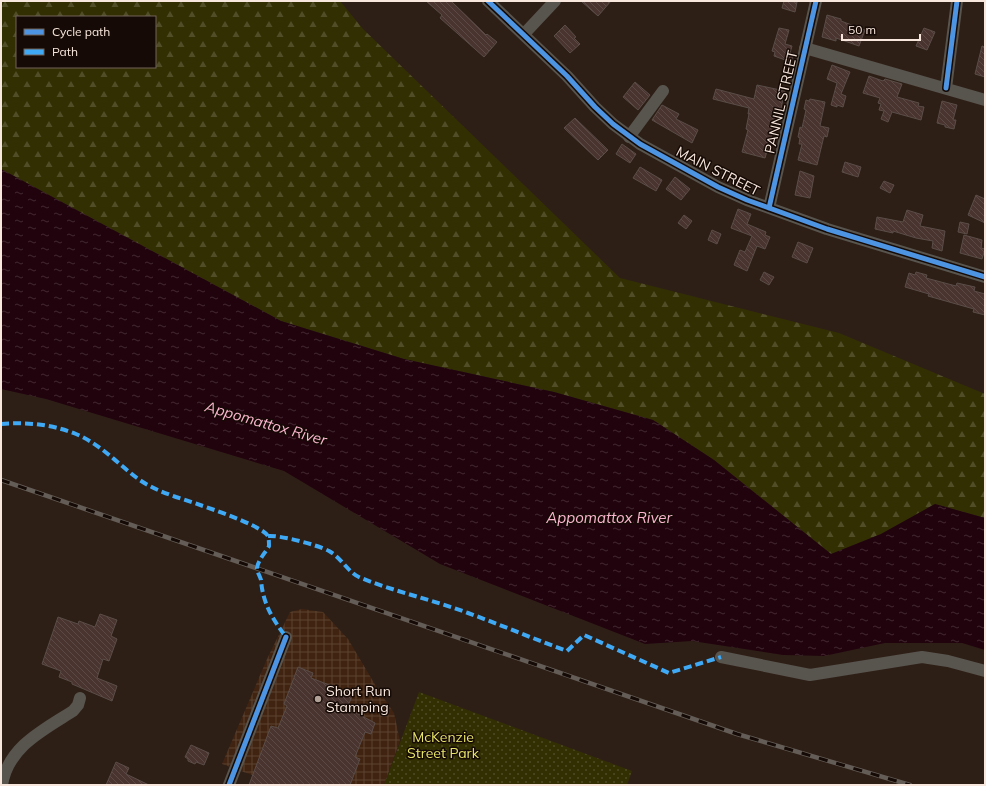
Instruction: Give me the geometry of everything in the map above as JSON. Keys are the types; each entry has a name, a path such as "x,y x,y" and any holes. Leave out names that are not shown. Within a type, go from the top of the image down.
{"street":[{"name":"MAIN STREET","path":"488,1 567,76 595,107 613,124 629,136 718,187 827,230 985,277"},
{"path":"524,34 555,1"},
{"name":"PANNIL STREET","path":"769,208 816,1"},
{"path":"946,88 957,1"},
{"path":"805,48 985,100"},
{"path":"629,136 663,91"},
{"path":"229,785 286,637"},
{"path":"721,657 810,674 922,657 948,661 985,671"},
{"path":"2,785 3,777 9,763 21,746 73,711 78,706 80,698"}],"shaded area":[{"path":"302,609 323,612 348,639 377,688 394,713 400,741 384,785 279,785 222,764 267,659 290,612"}],"green space":[{"path":"1,1 340,1 363,29 620,278 839,333 985,394 985,518 935,504 881,534 831,554 714,460 653,420 554,392 404,359 281,321 1,169"},
{"name":"McKenzie Street Park","path":"419,692 632,771 627,785 384,785"}],"water":[{"name":"Appomattox River","path":"1,169 281,321 404,359 554,392 653,420 714,460 831,554 881,534 935,504 985,518 985,650 962,643 885,643 824,656 783,655 692,641 645,644 440,564 284,471 46,399 1,389"}],"building":[{"path":"426,1 451,1 486,35 487,34 497,42 484,57 440,18 442,15"},
{"path":"581,1 611,1 598,16"},
{"path":"784,1 797,2 795,12 782,8"},
{"path":"827,15 841,19 841,21 865,30 859,46 836,38 836,41 822,37"},
{"path":"565,25 580,44 570,53 554,36"},
{"path":"779,28 789,30 785,44 792,46 790,53 794,54 791,62 774,56 775,52 772,51"},
{"path":"924,28 935,32 927,50 916,46"},
{"path":"982,46 985,47 985,77 975,74"},
{"path":"832,65 850,72 841,94 846,96 843,107 831,105 837,83 827,79"},
{"path":"869,76 883,81 885,79 902,84 897,97 919,103 918,106 924,107 921,120 892,112 888,122 881,119 884,111 879,110 881,104 878,103 880,98 863,93"},
{"path":"635,82 650,95 638,110 623,97"},
{"path":"757,85 785,91 775,134 772,134 765,158 742,152 748,130 746,129 749,108 713,99 716,89 754,99"},
{"path":"810,99 825,102 820,126 829,128 827,137 824,136 817,165 798,160 802,144 799,144 800,138 798,137 800,127 802,128 806,110 804,109 806,100 809,101"},
{"path":"942,101 957,105 953,120 956,120 954,129 937,123"},
{"path":"662,105 679,114 676,119 698,130 692,143 652,120"},
{"path":"575,118 608,150 598,160 564,128"},
{"path":"622,144 636,154 630,163 616,154"},
{"path":"845,162 861,167 858,177 842,172"},
{"path":"640,167 662,180 656,191 633,178"},
{"path":"800,171 814,176 810,198 795,195"},
{"path":"675,177 690,189 681,200 666,189"},
{"path":"884,181 894,185 890,193 880,188"},
{"path":"976,195 985,199 985,223 968,215"},
{"path":"738,209 751,214 747,224 766,232 765,235 770,237 765,249 757,246 747,271 734,265 740,250 745,252 752,236 731,228"},
{"path":"907,210 923,215 920,226 945,231 942,251 932,248 933,241 916,238 893,231 893,233 875,229 877,217 903,222"},
{"path":"684,215 692,221 686,229 678,223"},
{"path":"960,222 969,224 967,234 958,232"},
{"path":"712,230 721,234 717,244 708,240"},
{"path":"964,235 982,240 981,248 985,249 982,259 960,253"},
{"path":"798,242 813,248 807,263 792,257"},
{"path":"764,272 774,277 769,285 760,280"},
{"path":"916,272 927,275 926,278 956,286 957,283 975,287 974,291 985,294 985,315 973,312 974,309 928,296 929,294 905,287 909,273 915,275"},
{"path":"100,614 117,620 111,636 117,639 109,661 103,659 97,678 117,686 112,701 72,684 72,682 59,677 61,671 42,664 58,617 78,624 79,621 95,627"},
{"path":"298,667 313,673 311,678 353,694 347,708 375,723 371,734 365,732 355,757 360,759 350,785 249,785 271,726 278,728 287,706 284,704"},
{"path":"191,745 209,753 204,765 196,762 195,764 188,761 185,757"},
{"path":"116,762 129,768 126,774 149,785 106,785"}],"railway":[{"path":"1,480 737,734 910,785"}],"marked path":[{"path":"1,424 39,424 76,434 101,448 137,478 151,487 210,508 263,531 268,536 269,546 259,562 257,570 261,580 266,604 276,623 286,637"},
{"path":"268,536 308,543 324,549 338,557 356,576 388,588 468,613 567,651 584,635 669,673 721,657"}],"cycle path":[{"path":"488,1 567,76 595,107 613,124 640,144 718,187 747,200 827,229 985,277"},
{"path":"769,208 816,1"},
{"path":"946,88 957,1"},
{"path":"229,785 286,637"}],"place":[{"name":"Short Run Stamping","path":"318,699"}]}
